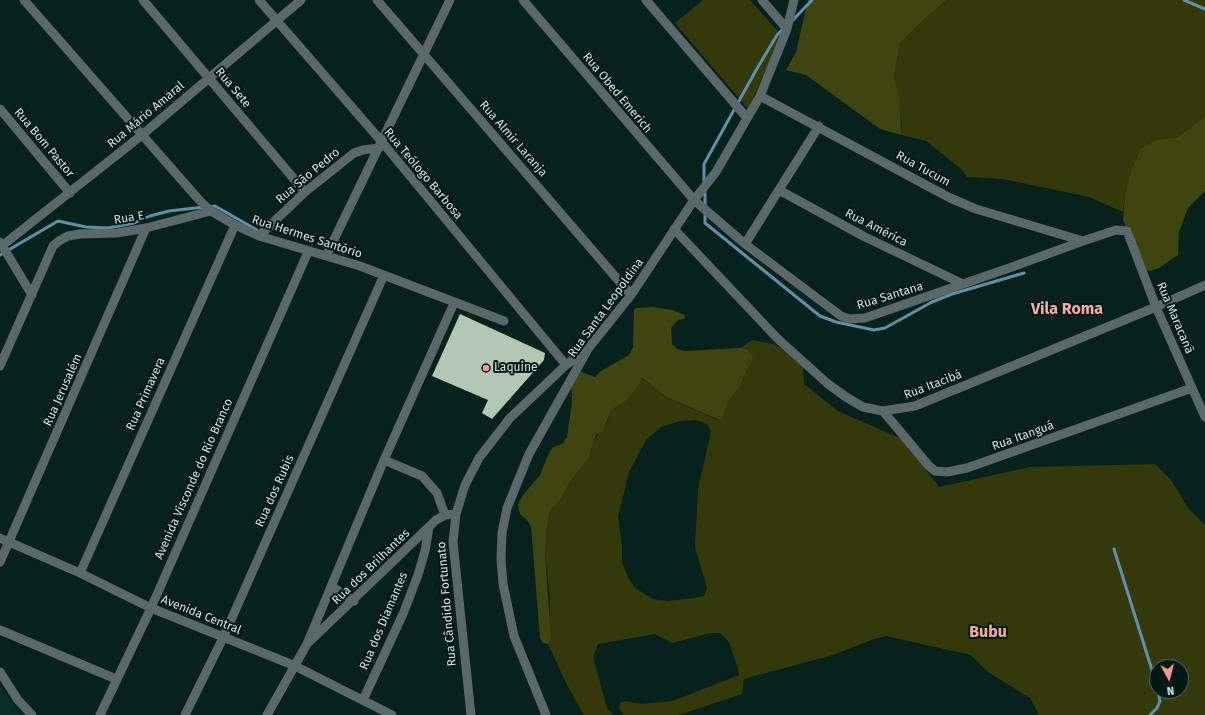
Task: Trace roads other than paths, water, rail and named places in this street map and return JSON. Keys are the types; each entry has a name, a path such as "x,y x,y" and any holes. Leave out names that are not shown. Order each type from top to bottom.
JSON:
{"street":[{"name":"Rua Hermes Santório","path":"24,0 200,201 211,211 235,225 259,236 384,275 504,322"},
{"name":"Rua Sete","path":"143,0 304,192"},
{"name":"Rua Teólogo Barbosa","path":"259,0 566,365"},
{"name":"Rua Mário Amaral","path":"2,243 70,193 142,135 301,0"},
{"name":"Rua Almir Laranja","path":"377,0 631,295"},
{"path":"326,256 450,0"},
{"name":"Rua Obed Emerich","path":"523,0 694,200"},
{"path":"646,0 747,118"},
{"path":"762,0 787,29"},
{"name":"Rua Santa Leopoldina","path":"546,715 514,636 503,584 501,559 502,533 507,508 529,454 588,349 631,295 694,200 716,172 760,96 787,29 794,0"},
{"name":"Rua Tucum","path":"760,96 819,126 957,201 976,209 1083,240"},
{"name":"Rua Bom Pastor","path":"0,109 70,193"},
{"path":"745,244 819,126"},
{"name":"Rua São Pedro","path":"259,236 304,192 354,153 380,145"},
{"name":"Rua América","path":"780,190 865,237 963,284"},
{"name":"Rua Santana","path":"694,200 745,244 835,313 849,319 866,318 1083,240 1124,230"},
{"name":"Rua E","path":"32,295 53,246 68,236 117,233 146,228 211,211"},
{"name":"Rua Primavera","path":"80,573 235,225"},
{"name":"Rua Jerusalém","path":"0,562 4,540 146,228"},
{"name":"Rua Itacibá","path":"674,229 778,339 828,384 863,407 883,411 915,406 1156,307 1205,285"},
{"name":"Rua Maracanã","path":"1124,230 1128,233 1156,307 1205,417"},
{"path":"0,366 32,295 2,243"},
{"name":"Avenida Visconde do Rio Branco","path":"100,715 151,608 308,252"},
{"name":"Rua dos Rubis","path":"185,715 223,638 384,275"},
{"path":"267,715 307,644 384,460 454,303"},
{"name":"Rua Cândido Fortunato","path":"471,715 454,565 453,542 456,514 465,485 479,458 510,418 566,365 588,349"},
{"name":"Rua Itanguá","path":"883,411 929,466 935,470 947,472 966,468 1192,388"},
{"path":"384,460 422,476 437,493 445,514 456,514"},
{"name":"Rua dos Brilhantes","path":"307,644 354,601 429,527 445,514"},
{"name":"Rua dos Diamantes","path":"363,700 405,608 425,551 429,527"},
{"name":"Avenida Central","path":"4,540 80,573 151,608 223,638 294,665 392,715"},
{"path":"331,586 354,601"},
{"path":"0,630 116,679"},
{"path":"0,672 18,700 32,715"}],"waterway":[{"path":"793,20 812,0"},
{"path":"1184,0 1205,9"},
{"path":"704,184 704,164 755,72 777,35 783,29"},
{"path":"705,191 705,206"},
{"path":"209,207 215,206 257,230"},
{"path":"0,255 58,221 86,227 108,228 134,223 150,216 169,211 204,207"},
{"path":"705,213 705,223 820,316 836,322 874,330 885,328 932,302 952,294 1024,273"},
{"path":"1114,549 1149,661"},
{"path":"1150,715 1157,708 1160,699"}],"place":[{"name":"Laquine","path":"486,368"}],"district":[{"name":"Vila Roma","path":"1067,310"},
{"name":"Bubu","path":"988,633"}]}
